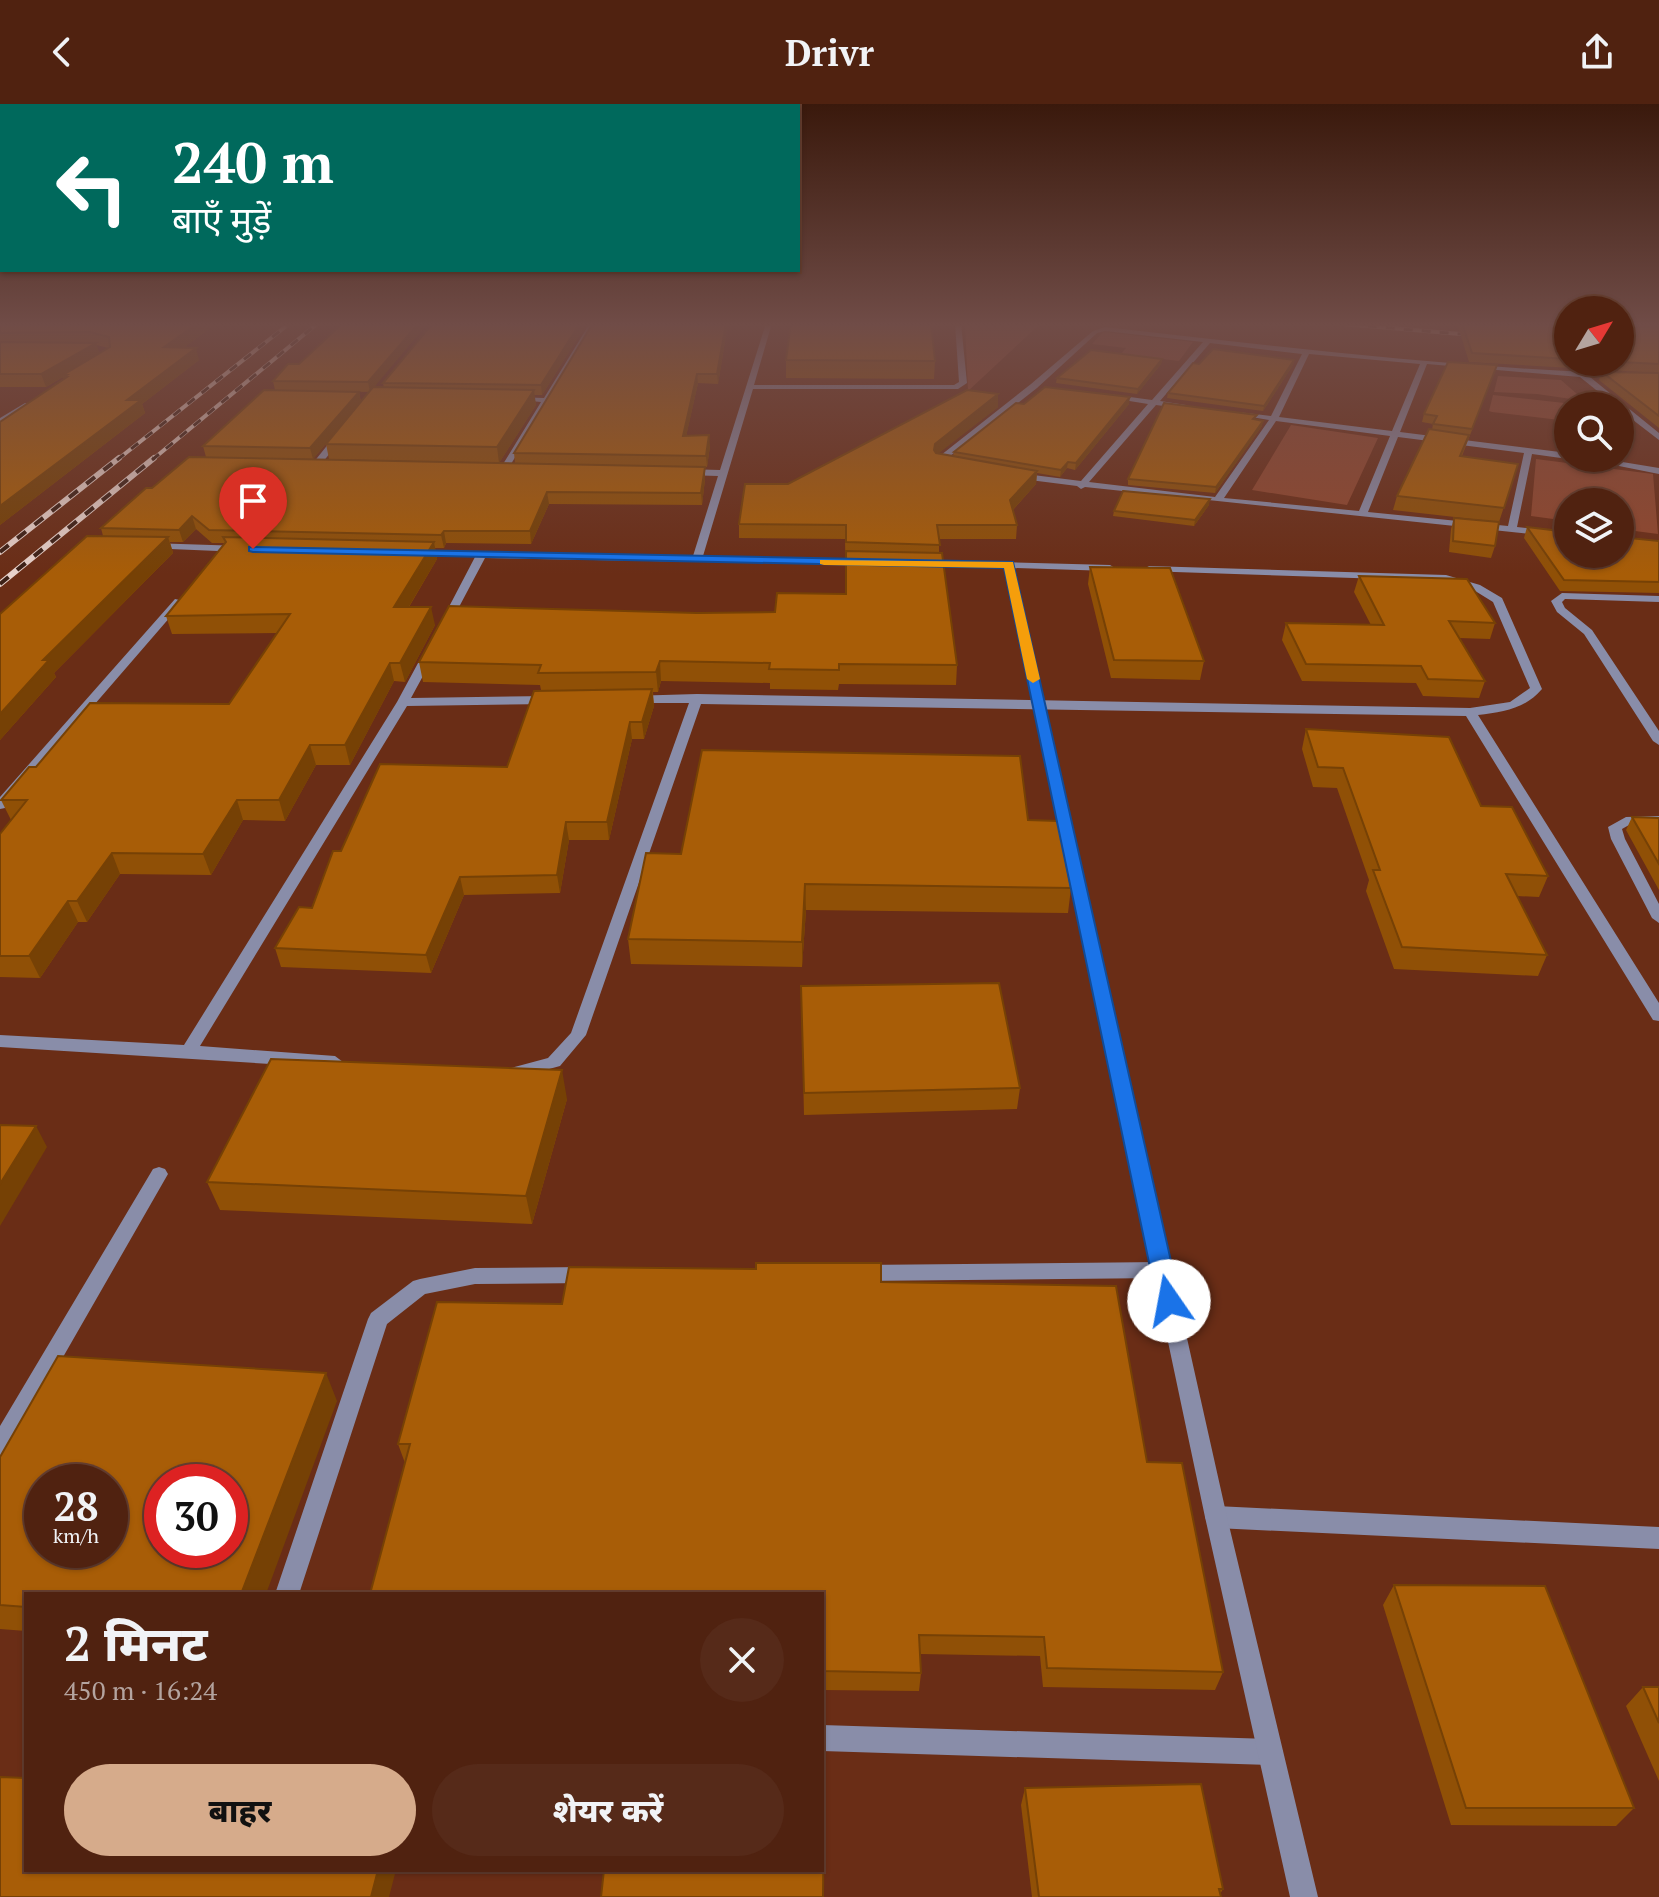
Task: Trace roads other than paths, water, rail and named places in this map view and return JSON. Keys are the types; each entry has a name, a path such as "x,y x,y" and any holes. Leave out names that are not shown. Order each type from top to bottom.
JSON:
{"street":[{"path":"0,422 26,407"},
{"path":"504,469 542,407"},
{"path":"697,560 744,407"},
{"path":"964,468 939,461 1008,407"},
{"path":"1081,486 1152,407"},
{"path":"1182,407 1199,409"},
{"path":"1218,500 1280,407"},
{"path":"1363,514 1408,407"},
{"path":"1621,407 1659,437"},
{"path":"1229,413 1554,454"},
{"path":"316,465 344,431"},
{"path":"1512,529 1529,450"},
{"path":"300,464 331,465"},
{"path":"1634,467 1659,471"},
{"path":"488,468 520,469"},
{"path":"677,472 724,473"},
{"path":"1008,475 1081,486 1554,534"},
{"path":"131,546 255,549"},
{"path":"214,560 225,548"},
{"path":"406,553 884,563"},
{"path":"189,1051 403,702 481,555"},
{"path":"915,563 1118,568"},
{"path":"1009,565 1216,1517 1304,1897"},
{"path":"620,699 1039,703 1470,712 1509,708 1528,698 1536,689 1498,600 1476,587 1446,578 1134,569"},
{"path":"0,805 184,595"},
{"path":"1659,599 1562,596 1556,601 1561,610 1588,632 1659,741"},
{"path":"488,1074 504,1075 554,1062 578,1035 697,698"},
{"path":"403,702 558,700"},
{"path":"1470,712 1659,1016"},
{"path":"1659,820 1626,821 1615,827 1618,839 1659,918"},
{"path":"0,1041 346,1063"},
{"path":"0,1446 159,1174"},
{"path":"842,1273 1162,1270"},
{"path":"288,1592 378,1319 420,1287 475,1276 602,1275"},
{"path":"1216,1517 1659,1538"},
{"path":"824,1738 1270,1752"}],"railway":[{"path":"117,460 184,407"},
{"path":"152,460 217,407"},
{"path":"0,552 119,458"},
{"path":"0,584 154,458"}]}
